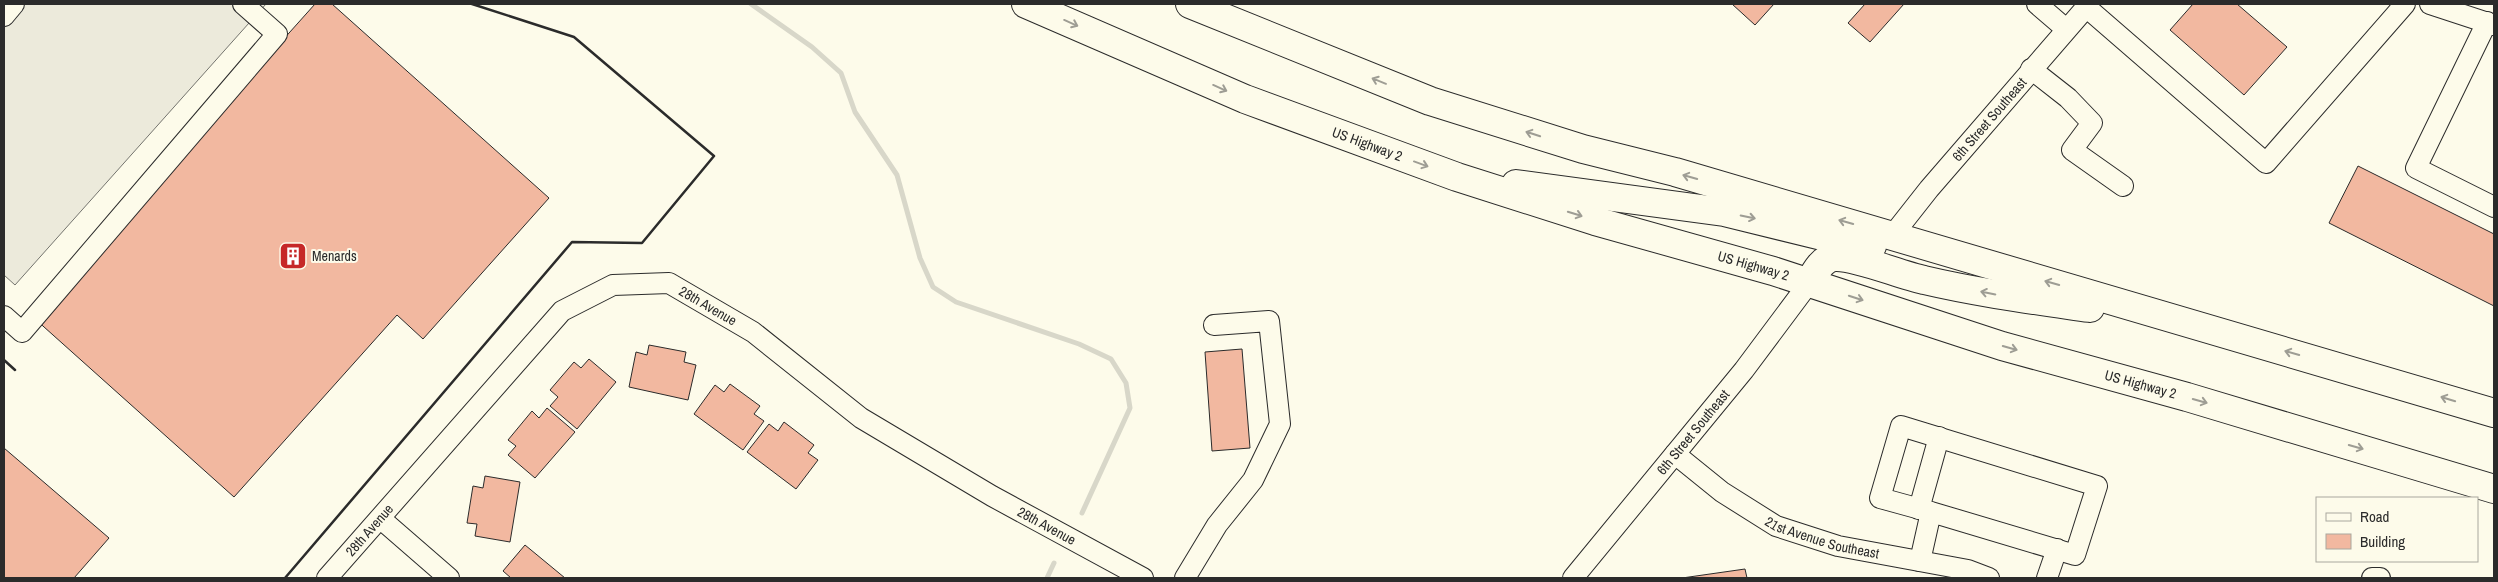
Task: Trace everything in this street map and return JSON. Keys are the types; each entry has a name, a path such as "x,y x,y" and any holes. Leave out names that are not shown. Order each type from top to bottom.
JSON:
{"highway":[{"name":"US Highway 2","path":"1026,4 1245,99 1457,177 1595,221 1809,283 2002,346 2206,402 2494,489"},
{"path":"1190,4 1430,101 1583,149 1675,172 2494,413"},
{"path":"1457,177 1574,190 1724,212 1863,246 1881,245 1892,236"},
{"path":"1809,283 1820,264 1834,257 1852,259 1925,281 1996,295 2113,312 2225,334"}],"street":[{"path":"4,16 14,4"},
{"path":"4,316 22,332 277,34 243,4"},
{"path":"2037,4 2066,30"},
{"path":"2088,5 2266,163 2405,4"},
{"path":"2430,4 2491,23 2416,168 2494,207"},
{"name":"6th Street Southeast","path":"1892,236 1929,189 2088,5"},
{"path":"2031,69 2068,98 2092,124 2072,150 2123,186"},
{"name":"28th Avenue","path":"327,578 381,519 562,311 613,285 670,283 753,332 861,418 992,496 1143,578"},
{"name":"6th Street Southeast","path":"1572,578 1744,370 1809,283"},
{"path":"1185,578 1218,526 1254,480 1280,424 1269,321 1214,325"},
{"path":"1901,426 1939,437 2097,486 2076,555 1880,498 1901,426"},
{"path":"1920,561 1925,510 1939,437"},
{"name":"21st Avenue Southeast","path":"1675,454 1722,492 1776,526 1838,546 1968,570 1989,578"},
{"path":"381,519 449,578"},
{"path":"2047,578 2057,550"},
{"path":"2372,578 2374,576 2380,578"}],"shaded area":[{"path":"4,4 266,4 15,285 4,275"}],"building":[{"name":"Menards","path":"315,4 332,4 549,198 423,339 397,315 234,497 34,318"},
{"path":"1732,4 1774,4 1755,25"},
{"path":"1865,4 1904,4 1870,42 1848,23"},
{"path":"2193,4 2237,4 2287,47 2244,95 2170,30"},
{"path":"2358,166 2494,234 2494,306 2329,223"},
{"path":"649,345 686,352 684,362 696,365 688,400 629,387 636,352 647,355"},
{"path":"1242,349 1250,448 1212,451 1205,352"},
{"path":"589,359 616,382 577,429 550,406 558,397 550,390 574,362 581,368"},
{"path":"730,384 760,406 754,414 764,421 743,450 694,414 715,385 724,392"},
{"path":"547,408 575,432 535,478 508,455 516,446 508,440 532,411 539,418"},
{"path":"784,422 814,445 808,453 818,460 796,489 747,452 769,424 778,431"},
{"path":"4,448 109,538 74,578 4,578"},
{"path":"485,476 520,482 510,542 475,536 477,524 467,523 473,486 483,488"},
{"path":"525,545 565,578 511,578 503,571"},
{"path":"1745,569 1747,578 1682,578"}],"waterway":[{"path":"751,4 812,47 841,73 855,112 897,175 920,258 933,287 956,302 1079,344 1111,359 1126,383 1130,408 1082,513"},
{"path":"1047,578 1054,563"}],"wall":[{"path":"285,578 572,242 642,243 714,156 574,37 472,4"},
{"path":"4,360 15,370"}],"place":[{"name":"Menards","path":"293,256"}]}
